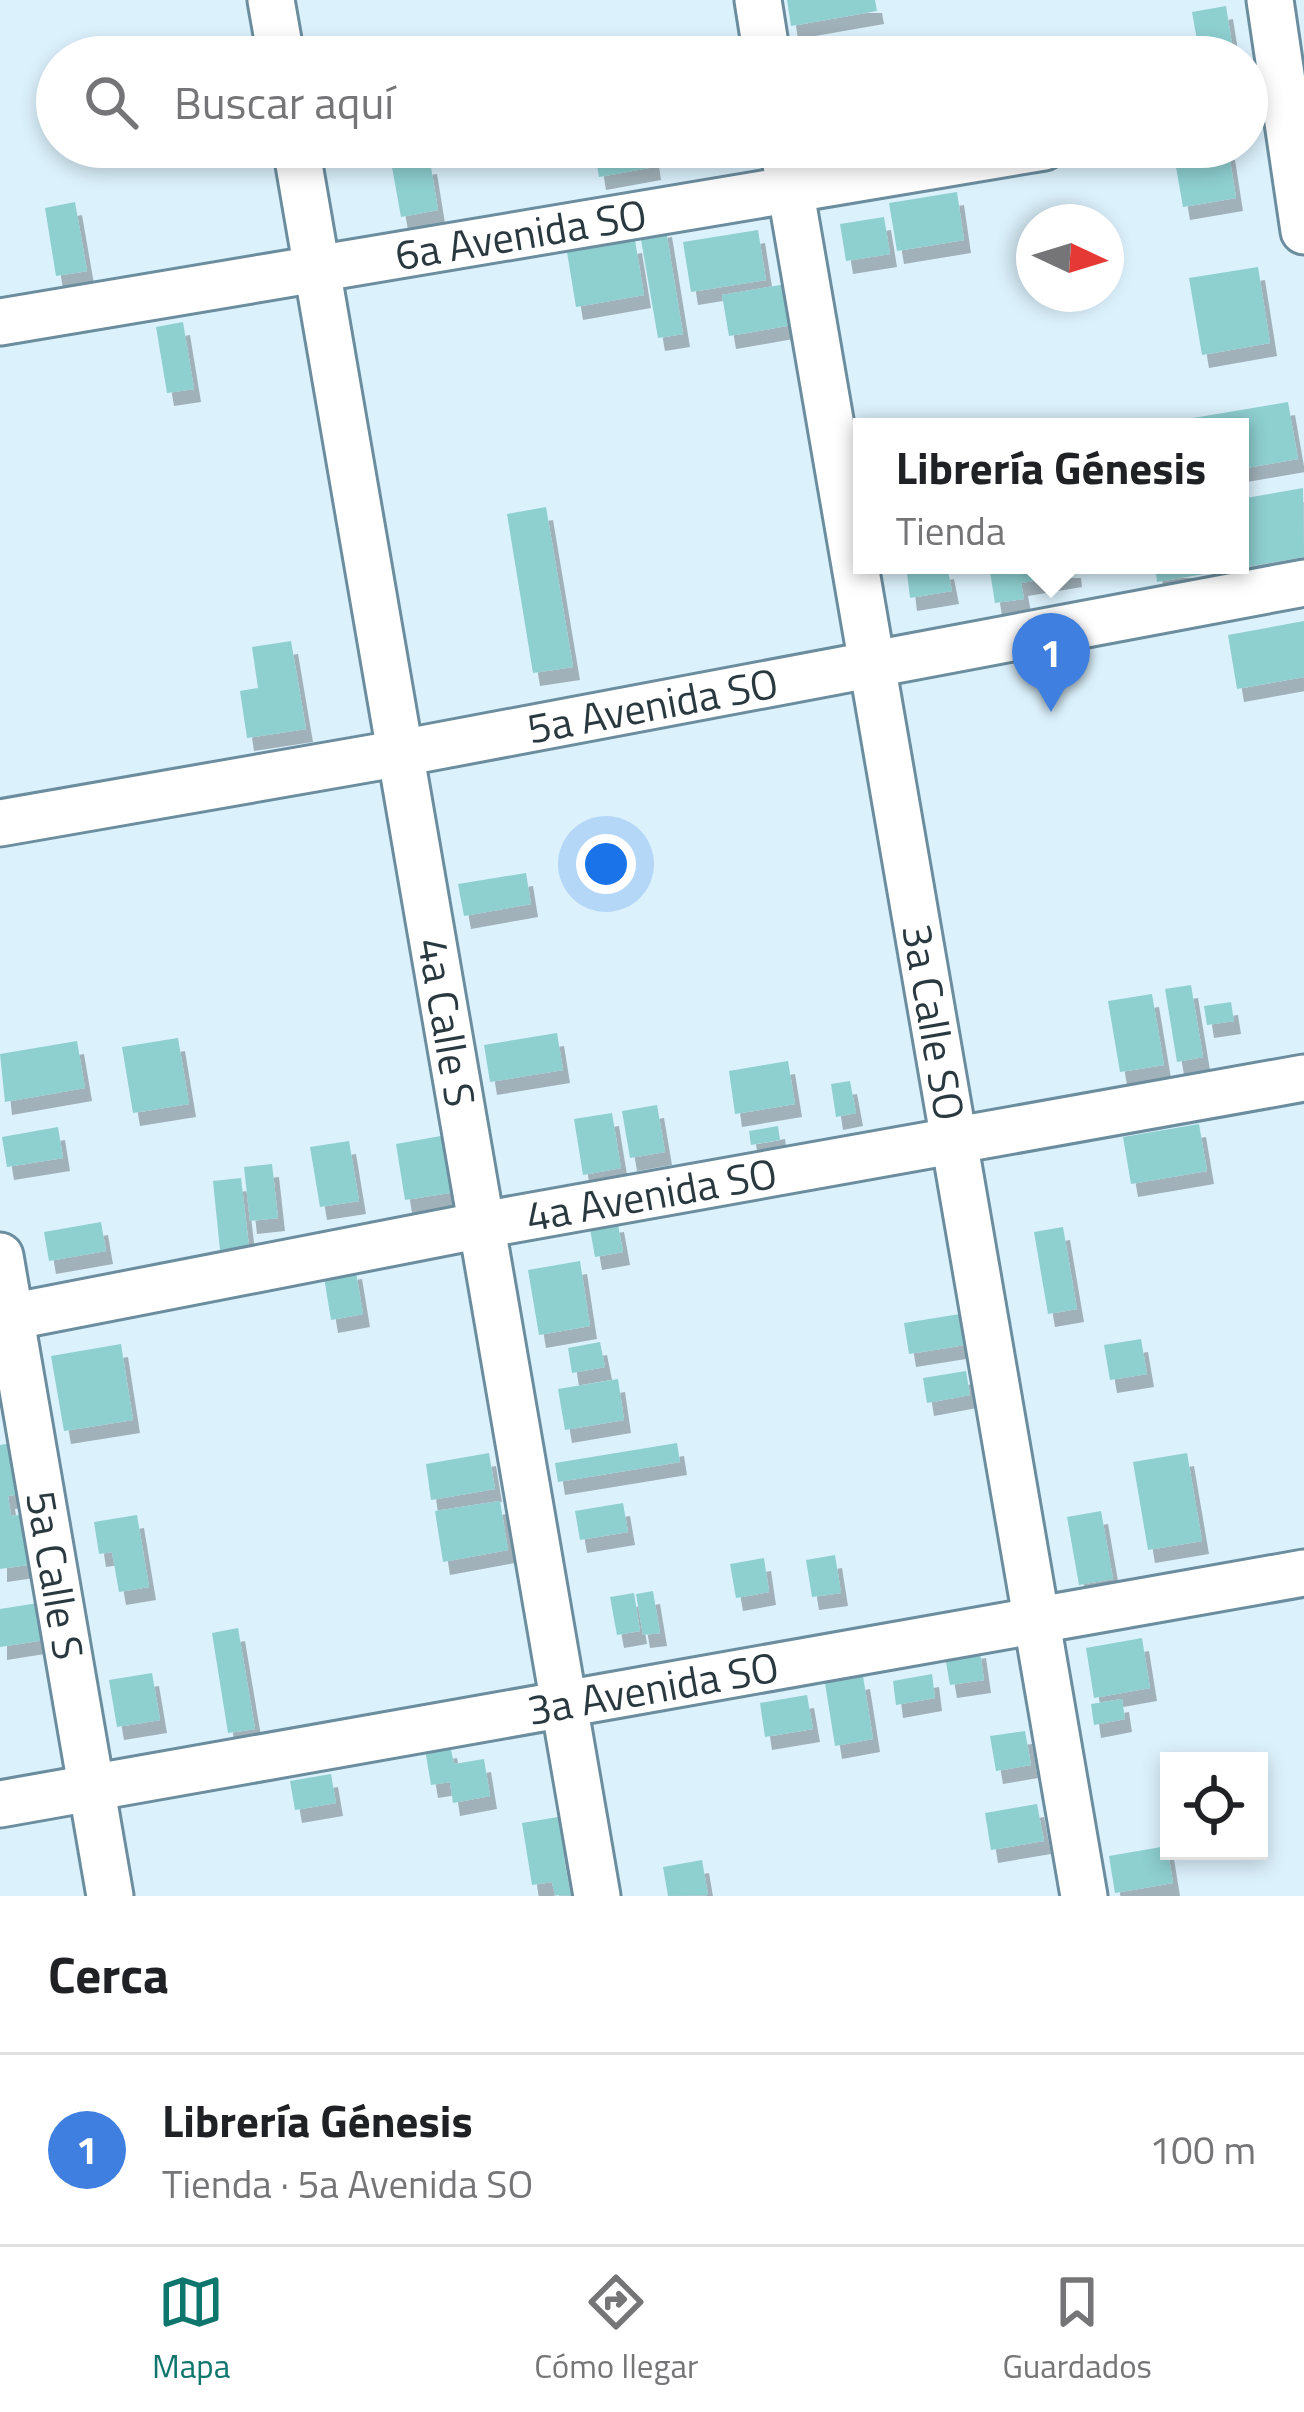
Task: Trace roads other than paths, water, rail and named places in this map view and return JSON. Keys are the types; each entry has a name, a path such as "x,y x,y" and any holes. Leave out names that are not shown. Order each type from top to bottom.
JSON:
{"street":[{"path":"271,0 277,36"},
{"path":"758,0 764,36"},
{"path":"1270,0 1278,106 1304,231"},
{"name":"4a Calle S","path":"300,168 597,1896"},
{"name":"3a Calle SO","path":"786,168 853,554"},
{"name":"6a Avenida SO","path":"0,322 925,168"},
{"name":"3a Calle SO","path":"857,574 1084,1896"},
{"name":"5a Avenida SO","path":"0,823 401,753 1304,583"},
{"name":"4a Avenida SO","path":"5,1318 482,1225 1304,1078"},
{"name":"5a Calle S","path":"0,1256 5,1318 110,1896"},
{"name":"3a Avenida SO","path":"0,1804 1304,1573"}],"place":[{"name":"Librería Génesis","path":"1051,712"}]}
